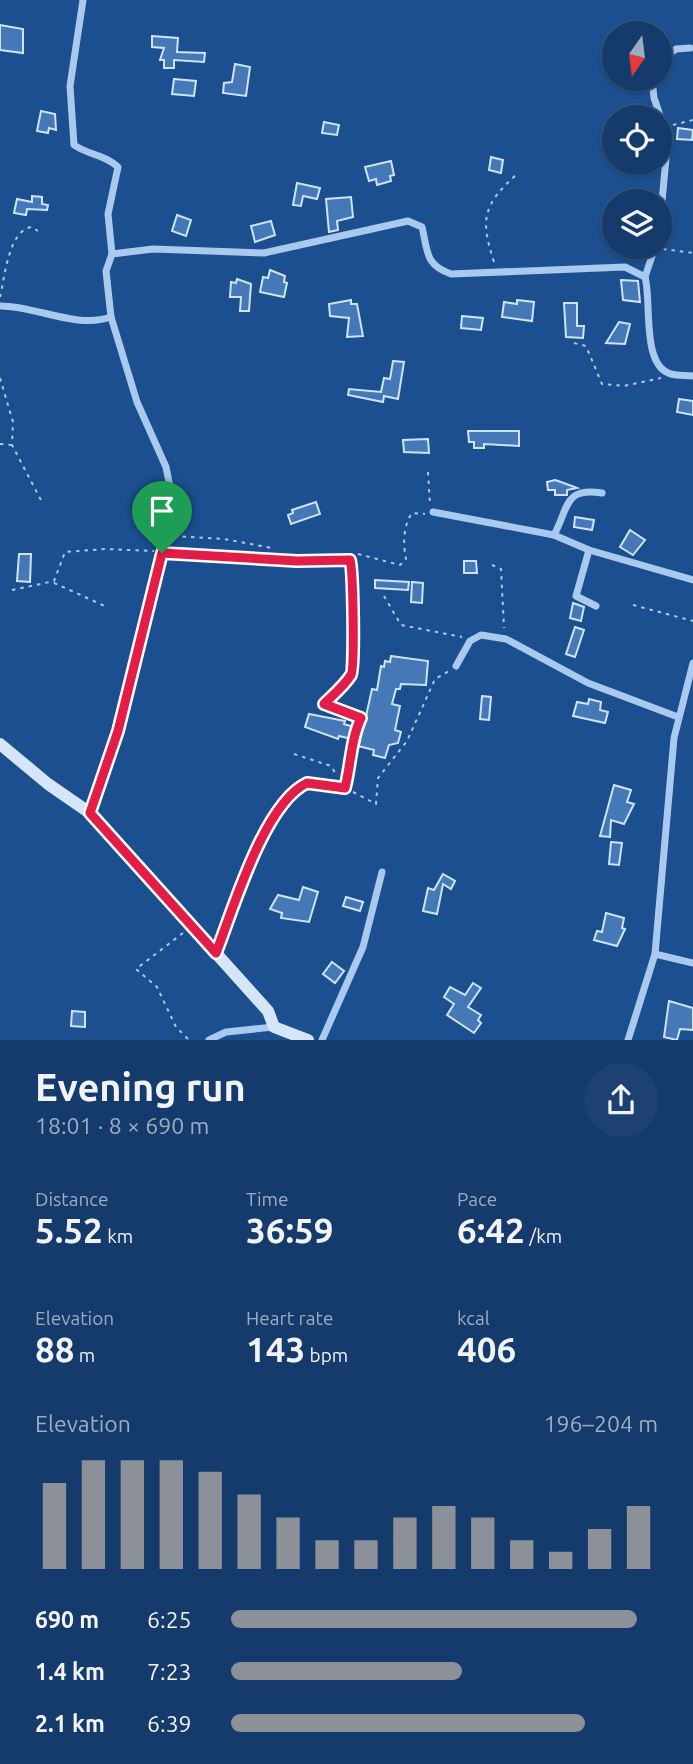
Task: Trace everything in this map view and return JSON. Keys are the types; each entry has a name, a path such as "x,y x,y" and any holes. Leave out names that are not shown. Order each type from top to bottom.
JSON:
{"street":[{"path":"83,0 70,86 74,145 83,152 101,155 118,167 108,214 112,254 106,271 111,317 137,402 170,481 162,553 118,731 90,813"},
{"path":"672,53 677,49 690,48"},
{"path":"112,254 153,249 264,253 408,221 422,227 430,261 435,268 452,274 625,267 645,277"},
{"path":"651,259 645,277 650,295 652,353 659,368 671,375 693,376"},
{"path":"0,306 26,307 77,320 111,317"},
{"path":"554,535 572,495 579,491 601,493"},
{"path":"433,512 554,535 589,550 693,580"},
{"path":"589,550 576,596 596,606"},
{"path":"162,553 297,561 350,560 355,665 351,675 324,704"},
{"path":"456,666 470,641 481,635 506,639 588,683 678,717"},
{"path":"628,1040 655,954 674,738 693,663"},
{"path":"0,744 47,784 90,813 268,1011 274,1027"},
{"path":"216,953 260,844 278,809 307,783 345,788"},
{"path":"322,1040 363,947 382,872"},
{"path":"655,954 693,963"},
{"path":"209,1040 226,1032 274,1027 308,1040"}],"path":[{"path":"672,125 693,120"},
{"path":"497,272 487,243 484,218 492,199 516,175"},
{"path":"0,298 16,238 23,229 31,227 38,231"},
{"path":"672,250 693,253"},
{"path":"574,342 586,346 602,384 612,387 644,384 671,375"},
{"path":"0,378 13,422 12,445 43,504"},
{"path":"0,444 12,445"},
{"path":"356,554 400,565 407,559 405,538 408,519 412,513 433,512 428,491 428,472"},
{"path":"166,535 224,539 276,549"},
{"path":"54,581 65,552 105,549 162,553"},
{"path":"492,565 501,569 502,618 506,639"},
{"path":"12,590 54,581"},
{"path":"54,581 55,585 107,607"},
{"path":"383,596 401,625 451,633 470,641"},
{"path":"633,605 693,621"},
{"path":"376,804 378,778 407,741 435,679 456,666"},
{"path":"324,704 361,718 354,732 351,765 345,788"},
{"path":"189,1040 176,1027 157,987 136,969 191,926"}],"building":[{"path":"0,25 23,29 23,53 0,50"},
{"path":"152,36 178,38 177,52 205,53 204,62 174,60 174,68 164,68 164,60 160,60 164,48 152,47"},
{"path":"235,64 250,67 246,96 223,93 224,83 232,82"},
{"path":"174,79 196,81 194,96 172,94"},
{"path":"41,111 55,114 56,130 49,128 48,133 37,131"},
{"path":"324,122 339,125 337,135 322,133"},
{"path":"678,128 693,130 692,140 677,139"},
{"path":"491,157 503,160 501,173 489,170"},
{"path":"391,161 394,175 390,176 391,181 377,185 376,179 369,181 365,167"},
{"path":"297,183 320,188 317,199 303,196 301,206 293,205"},
{"path":"32,196 42,197 42,204 48,205 47,210 27,209 26,215 14,213 17,199 32,202"},
{"path":"351,197 353,217 337,221 338,230 329,232 326,199"},
{"path":"177,215 191,220 186,236 172,231"},
{"path":"271,221 275,235 255,242 251,226"},
{"path":"270,270 285,276 284,282 287,283 284,297 260,292 263,277 268,278"},
{"path":"237,279 251,284 249,311 240,311 241,297 230,297 231,282 236,283"},
{"path":"621,280 638,281 640,302 623,300"},
{"path":"351,300 351,304 357,304 363,336 347,337 349,318 330,316 329,304"},
{"path":"517,300 534,302 532,321 502,317 504,302 517,304"},
{"path":"564,303 577,303 577,326 584,326 583,338 566,337"},
{"path":"462,316 483,318 481,330 461,328"},
{"path":"619,322 630,324 625,344 606,343"},
{"path":"393,361 404,362 398,399 384,396 383,402 348,395 349,389 381,392 384,378 390,379"},
{"path":"679,399 693,401 693,415 677,412"},
{"path":"468,431 519,431 519,446 484,444 484,448 474,448 474,442 469,442"},
{"path":"428,439 429,453 404,452 403,440"},
{"path":"555,480 577,488 567,490 567,495 555,495 555,490 548,490 547,482"},
{"path":"316,502 320,514 291,524 288,515 293,513 292,510"},
{"path":"575,517 594,520 592,530 574,527"},
{"path":"630,530 645,540 633,555 620,547"},
{"path":"19,554 31,554 30,582 17,581"},
{"path":"464,561 476,561 477,573 464,573"},
{"path":"375,580 409,582 408,590 375,588"},
{"path":"412,582 423,583 422,603 411,602"},
{"path":"573,603 584,607 581,621 570,618"},
{"path":"575,627 584,630 575,657 566,654"},
{"path":"391,656 428,661 426,685 401,684 400,689 396,689 392,704 400,706 395,730 401,732 398,743 389,745 385,758 373,755 374,750 358,746 360,741 339,736 338,739 305,727 309,714 345,721 344,724 363,730 372,689 377,690 381,666 384,667 385,661 390,662"},
{"path":"482,696 491,697 489,720 480,719"},
{"path":"589,699 601,702 600,710 608,712 605,723 573,716 577,702 588,704"},
{"path":"614,785 631,790 627,802 634,804 624,824 611,820 610,837 600,836"},
{"path":"611,842 622,843 619,865 609,864"},
{"path":"443,874 455,881 451,889 443,884 437,914 423,911 428,888 434,890"},
{"path":"303,887 318,892 309,922 281,918 282,913 270,909 278,895 299,900"},
{"path":"346,897 363,902 360,911 343,906"},
{"path":"606,913 624,918 622,928 625,929 617,946 594,940 597,931 602,932"},
{"path":"332,962 344,971 335,983 323,974"},
{"path":"473,983 481,988 468,1007 481,1015 478,1020 481,1023 474,1033 447,1015 454,1004 444,997 450,987 465,995"},
{"path":"669,1001 693,1008 693,1030 680,1029 677,1040 664,1037"},
{"path":"72,1011 85,1012 85,1027 71,1026"}],"route":[{"path":"162,553 297,561 350,560 353,567 351,607 355,665 351,675 324,704 361,718 356,725 345,788 307,783 278,809 260,844 216,953 90,813 118,731 162,553"}]}
